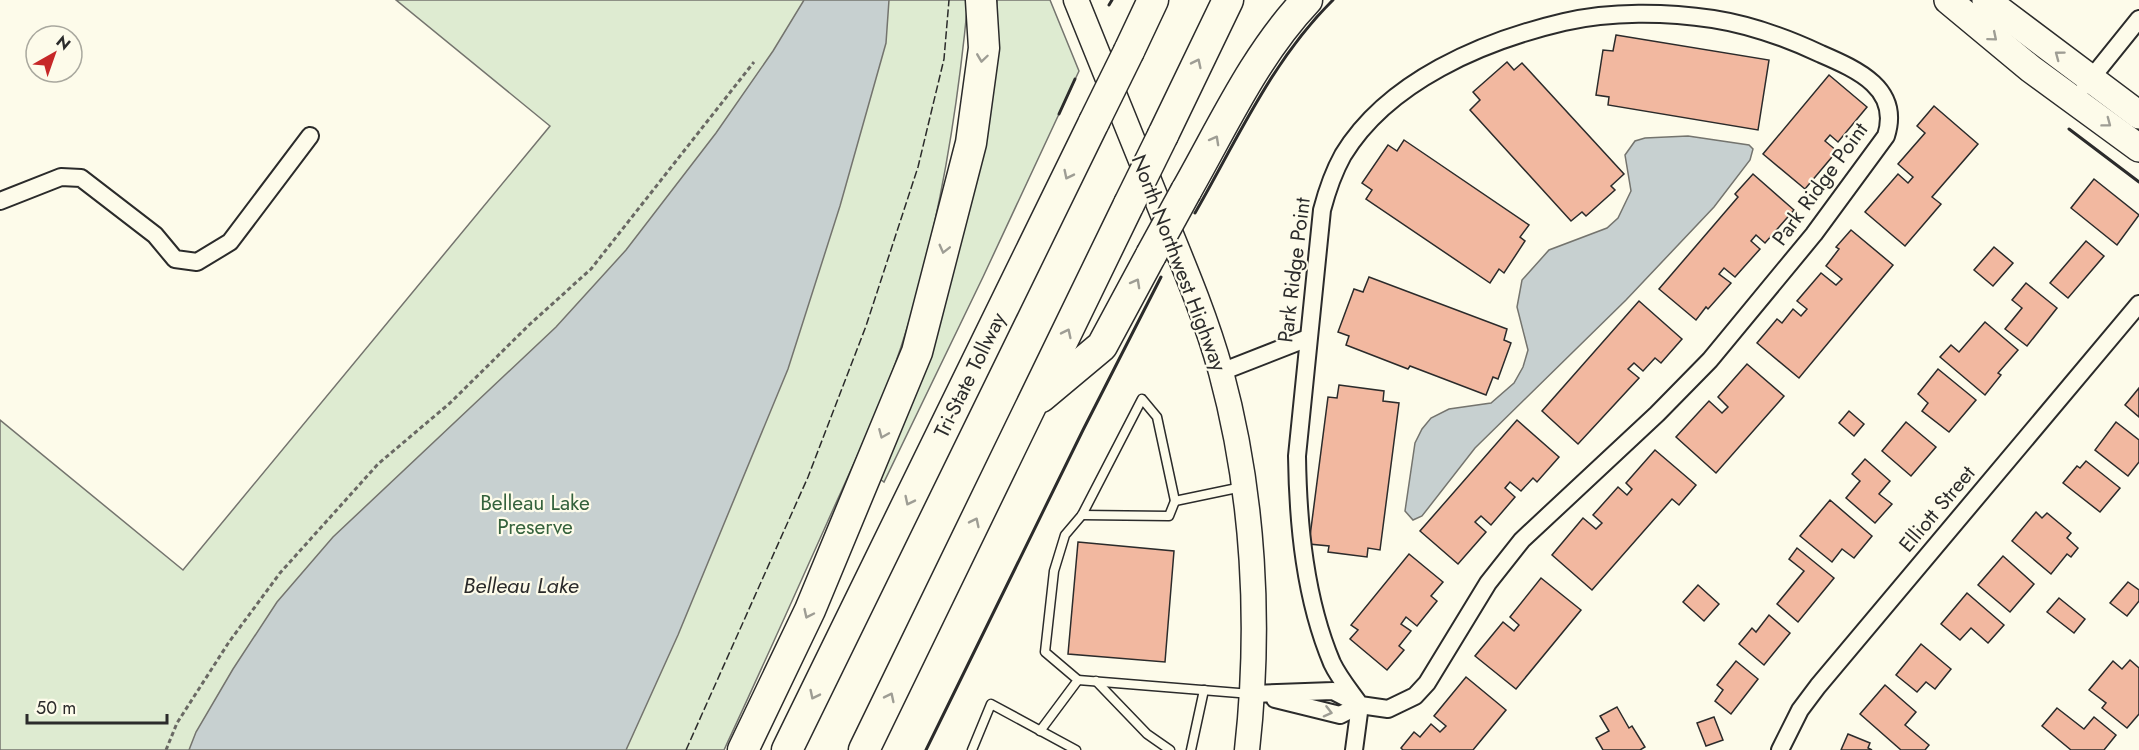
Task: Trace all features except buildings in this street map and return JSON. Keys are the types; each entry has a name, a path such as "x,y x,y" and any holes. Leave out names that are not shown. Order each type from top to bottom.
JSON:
{"highway":[{"path":"743,750 810,610 918,352 970,143 984,48 981,0"},
{"name":"Tri-State Tollway","path":"787,750 1153,0"},
{"path":"864,750 1228,0"},
{"path":"1032,405 1102,346 1260,60 1292,16 1307,0"}],"main road":[{"name":"North Northwest Highway","path":"1076,0 1189,279 1221,372 1245,486 1253,582 1253,694 1247,750"},
{"path":"1948,0 2031,69 2083,89 2139,115"},
{"path":"1986,0 2083,89 2139,148"}],"street":[{"name":"Park Ridge Point","path":"1253,694 1334,691 1360,705 1388,709 1415,696 1426,683 1488,583 1521,540 1658,414 1710,360 1814,234 1886,136 1890,124 1890,111 1886,97 1877,85 1827,56 1756,28 1714,19 1675,15 1635,14 1593,18 1565,22 1537,30 1470,53 1436,69 1410,86 1379,112 1344,153 1334,171 1322,210 1297,456 1297,487 1305,562 1320,628 1333,665 1360,705"},
{"path":"2083,89 2139,19"},
{"path":"0,201 61,177 81,178 155,235 175,259 197,262 230,242 310,136"},
{"name":"Elliott Street","path":"1780,750 1800,710 1818,686 2139,304"},
{"path":"1221,372 1308,338"},
{"path":"1354,750 1360,705"}],"lane":[{"path":"1082,515 1169,516 1175,501 1157,417 1142,399 1082,515 1065,535 1054,571 1045,652 1078,680 1253,694"},
{"path":"1175,501 1245,486"},
{"path":"1040,730 1078,680"},
{"path":"1096,681 1147,734 1170,750"},
{"path":"1191,750 1204,690"},
{"path":"972,750 991,704 1076,750"}],"path":[{"path":"166,750 177,723 229,642 291,560 378,464 450,403 529,325 591,269 754,62"}],"green space":[{"name":"Belleau Lake Preserve","path":"396,0 968,0 952,132 936,219 901,347 866,436 724,750 0,750 0,420 183,570 550,126"},
{"path":"997,0 1050,0 1079,71 884,482 880,479 992,73"}],"water":[{"name":"Belleau Lake","path":"804,0 889,0 886,43 840,206 788,369 678,635 626,750 189,750 196,732 233,669 277,602 333,537 556,327 626,250 716,133 773,51"},
{"path":"1688,136 1749,145 1753,149 1750,160 1714,207 1626,300 1475,448 1422,516 1413,520 1405,511 1415,443 1422,429 1431,418 1449,409 1491,403 1514,383 1523,367 1528,350 1517,307 1522,280 1549,250 1607,228 1618,218 1631,191 1625,155 1635,141 1645,138"}],"fence":[{"path":"686,750 808,477 866,326 918,167 944,59 949,0"}],"wall":[{"path":"1109,5 1112,0"},
{"path":"1195,213 1241,129 1274,75 1311,23 1333,0"},
{"path":"1059,114 1075,79"},
{"path":"2069,129 2139,182"},
{"path":"926,750 1161,277"}]}
